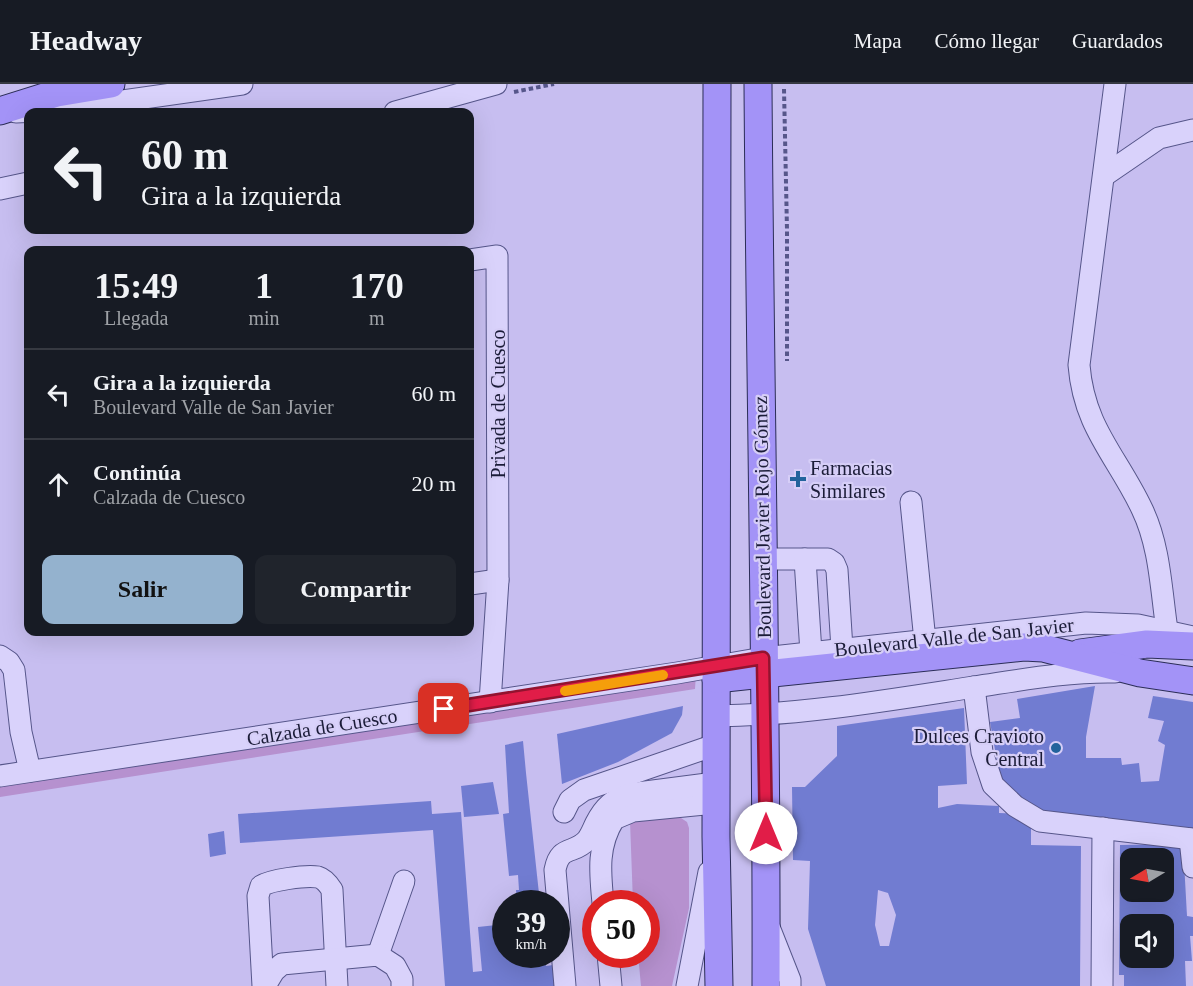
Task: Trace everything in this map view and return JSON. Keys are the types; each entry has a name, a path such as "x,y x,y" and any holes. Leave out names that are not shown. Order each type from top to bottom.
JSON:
{"main road":[{"path":"0,112 57,93 111,84"},
{"path":"717,84 715,793 719,986"},
{"name":"Boulevard Javier Rojo Gómez","path":"758,84 766,921 785,984"},
{"name":"Boulevard Valle de San Javier","path":"716,689 1033,663 1067,655 1147,644 1193,646"},
{"name":"Boulevard Valle de San Javier","path":"1067,655 1140,673 1193,681"}],"street":[{"path":"73,108 242,84"},
{"path":"409,108 496,84"},
{"path":"1115,84 1079,365 1081,391 1091,420 1142,510 1150,530 1158,563 1167,630"},
{"path":"0,112 24,111"},
{"path":"1105,174 1159,138 1193,130"},
{"path":"0,189 24,184"},
{"name":"Privada de Cuesco","path":"474,259 497,256 498,580 490,702"},
{"path":"911,502 925,641"},
{"path":"762,559 828,559 834,563 837,570 842,649"},
{"path":"805,559 811,653"},
{"path":"474,583 498,580"},
{"name":"Boulevard Valle de San Javier","path":"764,686 811,653 842,649 1086,623 1138,625 1193,637"},
{"path":"0,656 9,662 14,670 21,732 30,771"},
{"name":"Boulevard Valle de San Javier","path":"716,689 764,686 974,687 1072,674 1140,673"},
{"path":"974,687 982,752 993,785 1015,806 1041,821 1192,839 1193,867"},
{"name":"Calzada de Cuesco","path":"0,776 490,702 716,689"},
{"path":"564,812 570,800 584,790 716,745"},
{"path":"602,890 599,866 602,846 614,819 633,811 715,793"},
{"path":"565,986 555,870 558,859 566,850 586,842 606,806 618,798 630,794 715,793"},
{"path":"1102,986 1103,828"},
{"path":"687,986 716,837"},
{"path":"264,986 258,896 261,886 270,881 318,877 327,882 332,890 337,986"},
{"path":"378,955 404,881"},
{"path":"693,952 694,986"},
{"path":"264,986 282,964 378,955 395,966 402,979 402,986"},
{"path":"609,968 611,986"}],"shaded area":[{"path":"696,674 695,689 0,797 0,777"},
{"path":"678,816 687,822 689,828 689,908 672,986 641,986 639,968 660,968 660,890 633,890 630,821"}],"building":[{"path":"1095,686 1086,737 1086,758 1121,758 1122,765 1139,763 1141,782 1159,781 1165,745 1158,741 1164,721 1148,718 1153,696 1193,702 1193,835 1037,815 1001,783 990,722 1020,718 1017,699"},
{"path":"683,706 682,715 672,733 618,762 562,784 557,734"},
{"path":"964,708 967,784 938,786 938,808 957,804 999,806 999,813 1021,814 1031,821 1031,845 1081,846 1080,986 826,986 808,929 810,861 793,860 792,787 805,787 837,756 837,726","holes":["878,890 888,893 896,915 889,946 880,946 875,925"]},
{"path":"523,741 539,890 519,890 518,875 509,876 503,814 509,813 505,745"},
{"path":"493,782 499,814 464,817 461,786"},
{"path":"431,801 432,814 461,812 473,972 482,971 478,927 492,926 492,968 553,968 555,986 445,986 433,830 240,843 238,814"},
{"path":"224,831 226,854 210,857 208,834"},
{"path":"1183,844 1187,916 1193,917 1193,936 1190,936 1192,961 1185,961 1186,986 1124,986 1124,975 1119,975 1120,845"}],"slow traffic":[{"path":"565,691 663,675"}],"place":[{"name":"Farmacias Similares","path":"798,479"},
{"name":"Dulces Cravioto Central","path":"1056,748"}],"route":[{"path":"444,709 763,658 766,724 766,833"}]}
